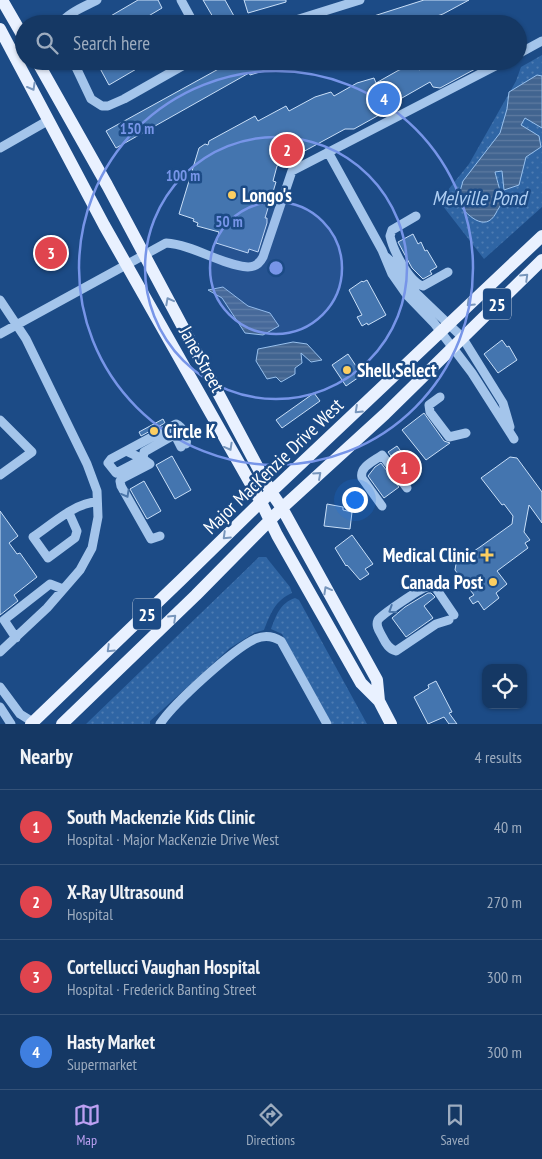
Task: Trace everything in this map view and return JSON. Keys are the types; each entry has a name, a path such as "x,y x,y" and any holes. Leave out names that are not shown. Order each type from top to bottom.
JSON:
{"main road":[{"path":"2,0 15,22"},
{"name":"Jane Street","path":"0,29 15,57"},
{"name":"Jane Street","path":"22,70 49,120 135,259 282,508 377,680 379,701"},
{"name":"Jane Street","path":"42,70 85,145 135,259 270,521 362,683 379,701 391,724"},
{"name":"Major MacKenzie Drive West","path":"32,723 271,492 542,236"},
{"name":"Major MacKenzie Drive West","path":"62,724 196,595 282,508 385,414 542,260"}],"street":[{"path":"70,15 76,10 97,0"},
{"path":"181,0 189,15"},
{"path":"312,15 360,0"},
{"path":"527,49 542,41"},
{"path":"78,70 92,99 102,106 108,106 175,70"},
{"path":"0,334 166,243 178,244 248,267 257,264 263,257 292,171 487,70"},
{"path":"0,148 49,120"},
{"path":"328,152 385,256 394,264 444,328 452,347 472,373 514,439 502,403 462,338 444,328"},
{"path":"416,216 392,230 390,236 411,278 423,286 448,272"},
{"path":"0,300 26,340 86,464 97,491 98,517 92,548 80,570 64,589 0,652"},
{"path":"440,397 428,405 430,412 449,437 466,433"},
{"path":"0,420 32,452 2,471"},
{"path":"176,424 180,426 187,440 184,446 176,437 172,436 144,452 146,461 116,472 108,463 111,459 176,424"},
{"path":"126,451 146,461"},
{"path":"382,506 362,478 362,469 382,455 407,488"},
{"path":"146,461 120,481 151,539 160,536"},
{"path":"69,513 77,531 76,538 48,558 33,537 69,513 83,504 97,502"},
{"path":"16,638 4,620 50,584 64,589"},
{"path":"428,586 435,587 452,618 436,624 396,651 391,650 377,626 382,616 428,586"},
{"path":"160,724 176,706 226,660 254,640 263,637 275,637 281,641 327,724"},
{"path":"0,687 20,714 32,723"},
{"path":"0,707 10,724"}],"shaded area":[{"path":"542,55 542,207 484,259 439,201 469,164 516,81 520,70 527,70 527,64"},
{"path":"259,557 266,557 290,587 292,593 277,604 264,630 254,633 230,648 150,721 150,724 86,724"},
{"path":"295,598 299,600 367,724 332,724 282,634 271,629 282,607"}],"water":[{"name":"Melville Pond","path":"537,75 542,76 542,128 525,118 521,125 539,136 541,147 526,157 519,185 504,190 502,171 495,172 501,203 492,219 487,222 476,220 465,212 457,202 463,181 500,133 507,109 509,92"},
{"path":"223,287 248,306 270,313 279,326 263,335 245,333 222,298 208,290"},
{"path":"293,342 307,344 322,360 311,362 301,353 302,363 295,368 295,374 281,382 276,377 267,379 256,361 258,349"}],"building":[{"path":"138,0 158,0 162,8 150,15 112,15"},
{"path":"203,0 225,0 233,15 212,15"},
{"path":"244,0 286,0 286,2 248,13"},
{"path":"424,0 469,0 440,15 377,15"},
{"path":"101,70 135,70 109,85"},
{"path":"217,70 266,70 250,75 249,73 116,148 106,131"},
{"path":"399,70 473,70 440,88 433,87 430,82 395,102 397,105 354,129 345,129 277,166 273,181 276,182 265,218 267,218 267,223 258,252 249,249 248,253 216,243 219,232 197,226 198,223 193,221 194,219 179,214 199,148 205,144 208,145 209,141 255,116 258,121 286,106 289,111 315,97 331,92 334,96 357,83 374,78 376,83"},
{"path":"413,234 418,244 421,242 425,251 427,250 437,267 430,271 432,274 423,279 412,268 398,242"},
{"path":"367,280 386,315 368,325 367,323 362,326 357,317 362,315 349,290 362,281"},
{"path":"502,340 507,347 509,346 517,360 498,373 484,354"},
{"name":"Shell Select","path":"348,354 362,375 346,386 332,365"},
{"path":"314,393 320,401 282,428 276,420"},
{"path":"424,413 444,441 450,443 426,460 402,430"},
{"path":"163,419 165,423 141,436 139,432"},
{"path":"397,446 414,469 405,475 388,452"},
{"path":"172,456 191,490 175,499 156,465"},
{"path":"510,457 517,458 542,492 542,523 529,505 524,532 530,540 525,543 528,548 497,571 507,584 496,593 499,598 484,610 478,601 473,604 469,598 474,595 455,570 456,564 470,551 471,553 512,524 513,516 481,478"},
{"path":"381,463 399,487 384,498 368,476"},
{"name":"Circle K","path":"144,481 161,511 147,519 130,489"},
{"path":"327,504 343,507 343,510 352,512 350,529 324,526"},
{"path":"0,511 18,536 9,543 17,554 20,553 37,577 14,595 18,601 0,615"},
{"path":"352,535 373,564 365,569 369,574 360,580 346,566 335,548"},
{"path":"428,593 435,597 424,606 433,618 406,637 392,618 405,607"},
{"path":"436,681 452,712 449,713 457,724 449,724 444,717 428,724 414,697 429,688 428,685"}],"place":[{"name":"Hasty Market","path":"384,99"},
{"name":"X-Ray Ultrasound","path":"287,150"},
{"name":"Longo's","path":"232,195"},
{"name":"Cortellucci Vaughan Hospital","path":"51,253"},
{"name":"Shell Select","path":"347,370"},
{"name":"Circle K","path":"154,431"},
{"name":"South Mackenzie Kids Clinic","path":"404,468"},
{"name":"Medical Clinic","path":"487,555"},
{"name":"Canada Post","path":"493,582"}]}
